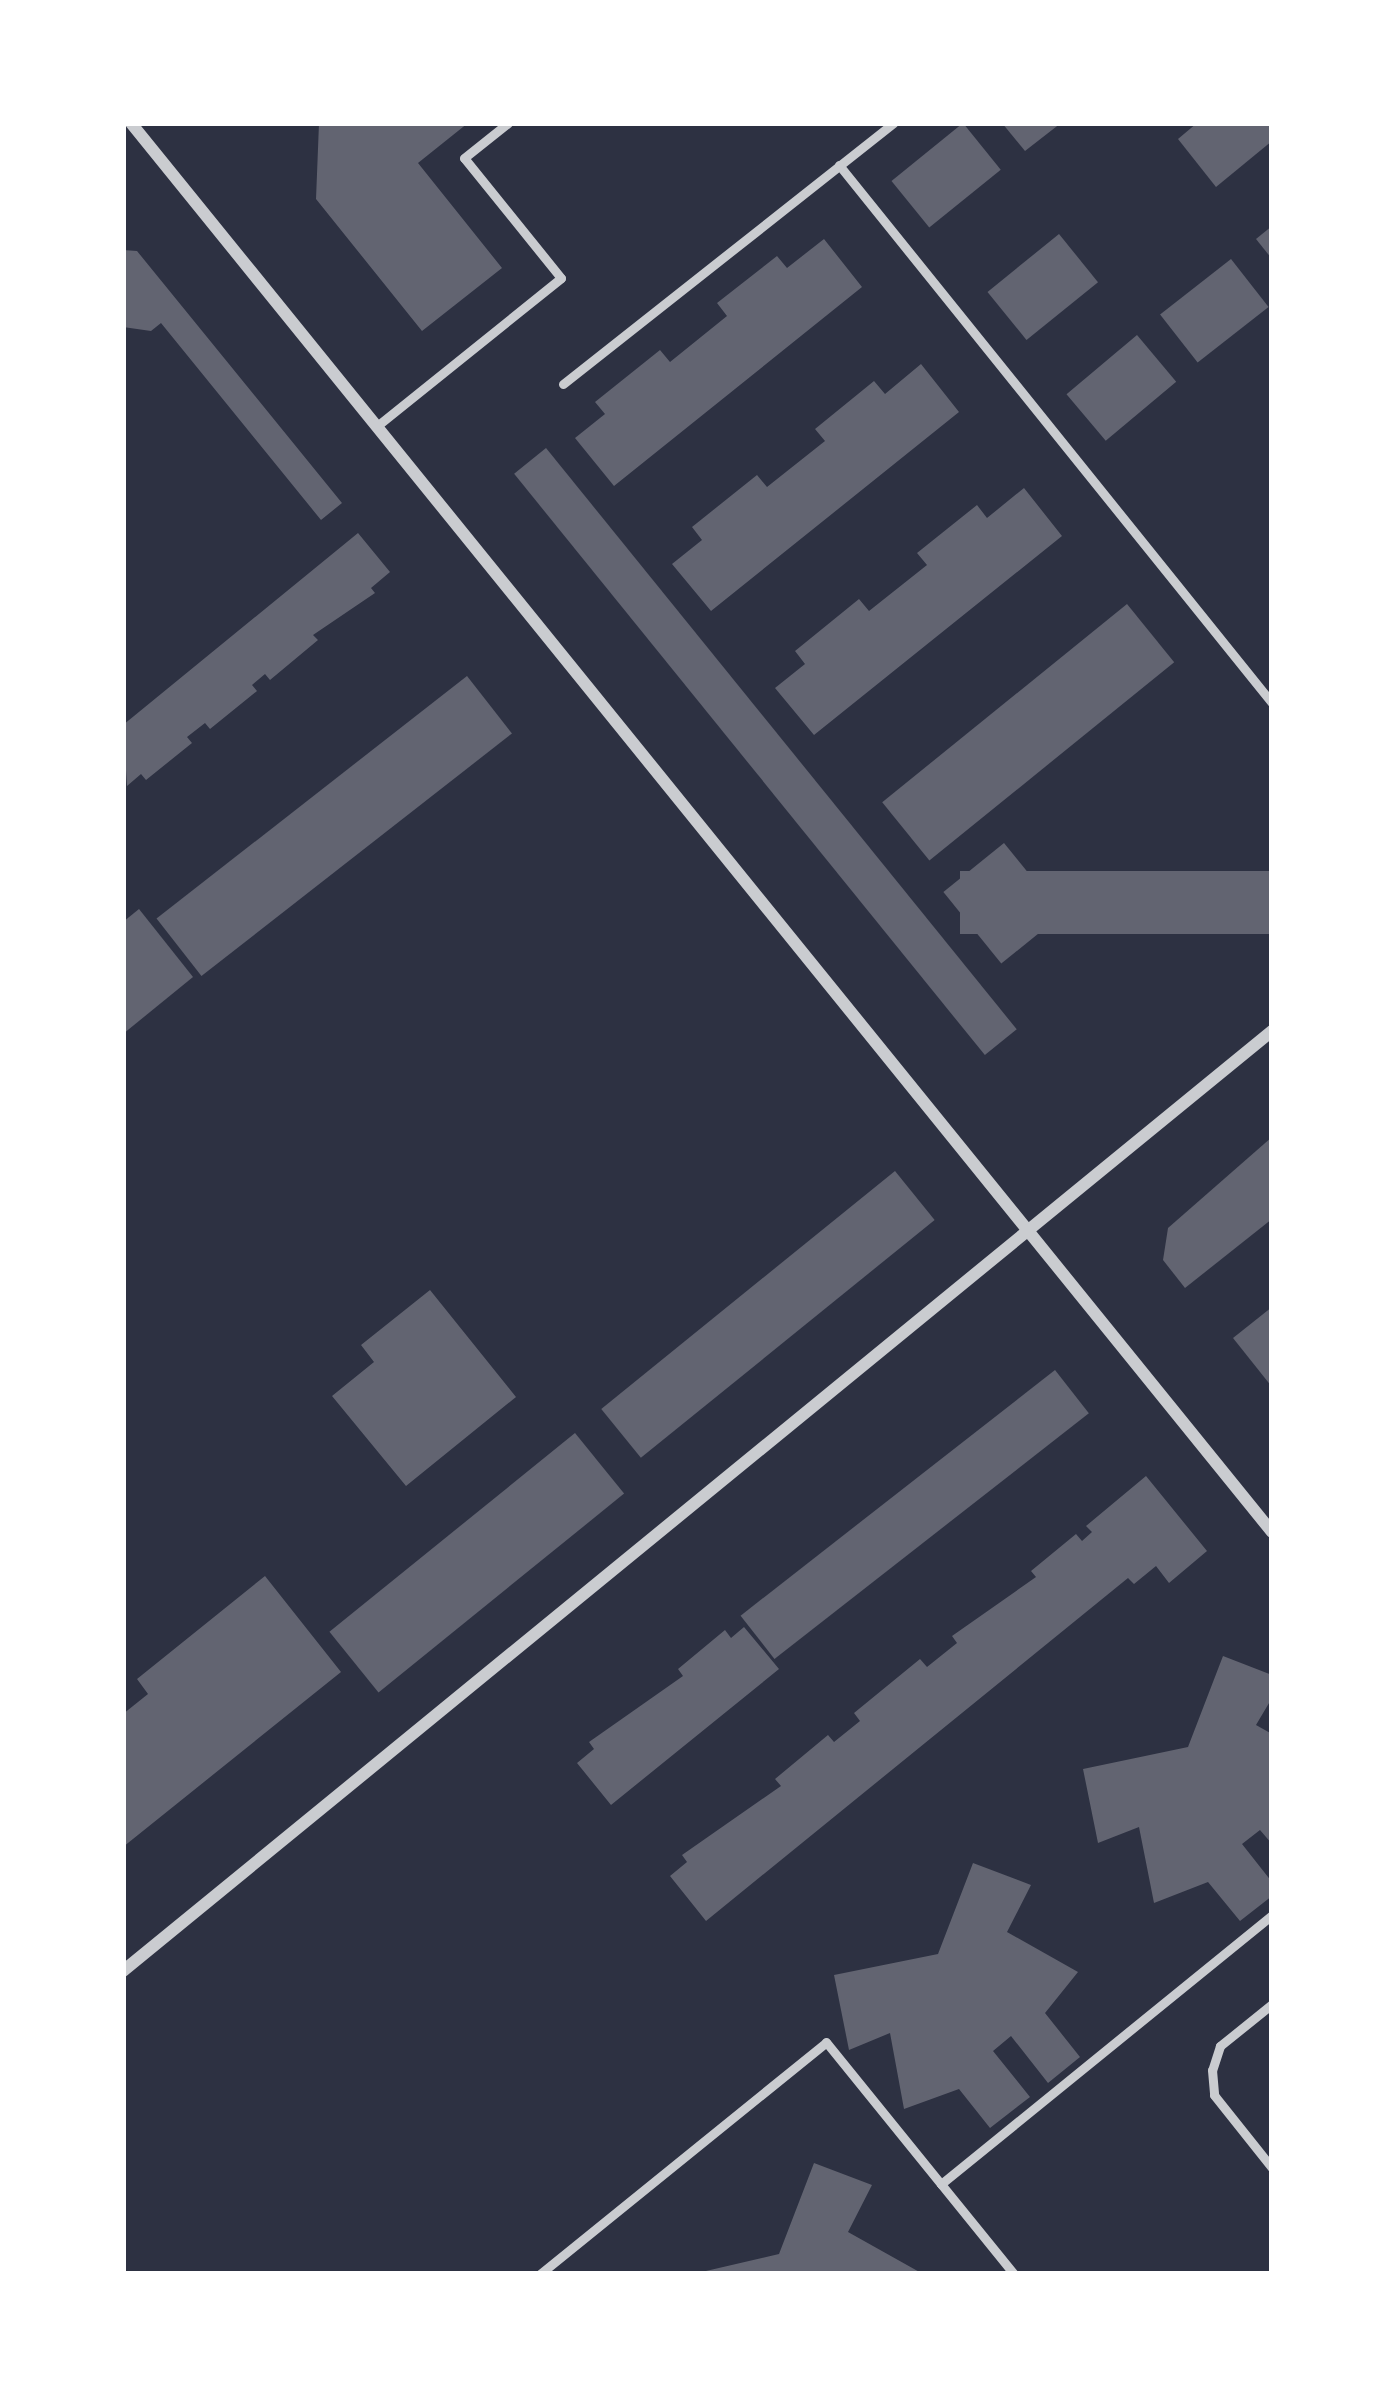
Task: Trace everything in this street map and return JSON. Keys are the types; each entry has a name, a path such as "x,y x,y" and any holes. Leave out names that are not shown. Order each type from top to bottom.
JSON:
{"street":[{"path":"131,123 1272,1532"},
{"path":"123,1971 1272,1031"}],"lane":[{"path":"377,426 560,278 464,158 508,123"},
{"path":"562,384 892,123"},
{"path":"839,166 1272,703"},
{"path":"941,2184 1272,1915"},
{"path":"1272,2004 1220,2046 1212,2070 1214,2095 1272,2168"},
{"path":"541,2274 826,2042 1014,2274"}],"building":[{"path":"319,123 468,123 418,163 502,268 422,331 316,199"},
{"path":"963,123 1001,170 929,228 892,181"},
{"path":"1002,123 1061,123 1025,151"},
{"path":"1197,123 1272,123 1272,141 1216,187 1178,139"},
{"path":"1272,226 1272,259 1256,239"},
{"path":"1059,234 1098,282 1027,340 988,292"},
{"path":"824,239 862,287 614,486 575,438 605,414 595,402 660,350 670,362 727,316 717,303 777,256 787,268"},
{"path":"123,250 137,251 342,503 321,520 161,323 151,331 123,327"},
{"path":"1231,259 1269,307 1198,362 1160,314"},
{"path":"1137,335 1176,382 1106,441 1067,394"},
{"path":"921,364 959,412 711,611 672,564 702,540 692,527 757,475 767,487 825,441 815,429 874,381 885,394"},
{"path":"546,448 1017,1029 985,1055 514,474"},
{"path":"1024,488 1062,536 814,735 775,688 805,664 795,651 859,599 869,611 927,565 917,553 977,505 987,518"},
{"path":"358,533 390,572 371,588 375,593 313,635 318,640 270,680 265,674 252,685 257,691 210,729 205,723 187,737 192,743 146,780 141,774 127,786 123,725"},
{"path":"1127,604 1174,662 929,861 882,802"},
{"path":"467,676 512,734 201,976 157,919"},
{"path":"1004,843 1062,914 1001,964 943,892"},
{"path":"960,871 1272,871 1272,934 960,934"},
{"path":"139,909 193,977 123,1034 123,922"},
{"path":"1272,1137 1272,1219 1185,1288 1163,1260 1168,1228"},
{"path":"895,1171 935,1220 641,1458 601,1409"},
{"path":"430,1290 516,1397 406,1486 332,1396 374,1362 361,1345"},
{"path":"1272,1307 1272,1387 1233,1338"},
{"path":"1055,1370 1089,1413 774,1659 741,1616"},
{"path":"575,1433 624,1494 379,1692 329,1632"},
{"path":"1146,1476 1207,1551 1169,1583 1156,1566 1134,1584 1128,1578 706,1921 670,1876 687,1862 682,1855 781,1786 775,1779 828,1735 834,1742 860,1721 854,1713 920,1659 927,1667 957,1643 952,1636 1036,1577 1031,1571 1076,1534 1082,1541 1092,1532 1086,1526"},
{"path":"265,1576 341,1672 123,1847 123,1714 148,1694 137,1679"},
{"path":"744,1627 779,1669 611,1805 577,1763 594,1749 589,1742 683,1676 678,1669 725,1630 731,1638"},
{"path":"1223,1656 1272,1675 1272,1698 1256,1725 1272,1734 1272,1844 1260,1830 1242,1844 1272,1882 1272,1896 1240,1921 1208,1882 1154,1903 1139,1827 1098,1843 1083,1769 1188,1747"},
{"path":"973,1863 1031,1885 1007,1932 1078,1972 1045,2013 1080,2057 1048,2083 1011,2036 993,2051 1030,2097 990,2128 959,2089 904,2109 890,2033 849,2050 834,1975 938,1954"},
{"path":"814,2163 872,2185 848,2232 923,2274 693,2274 779,2254"}]}
